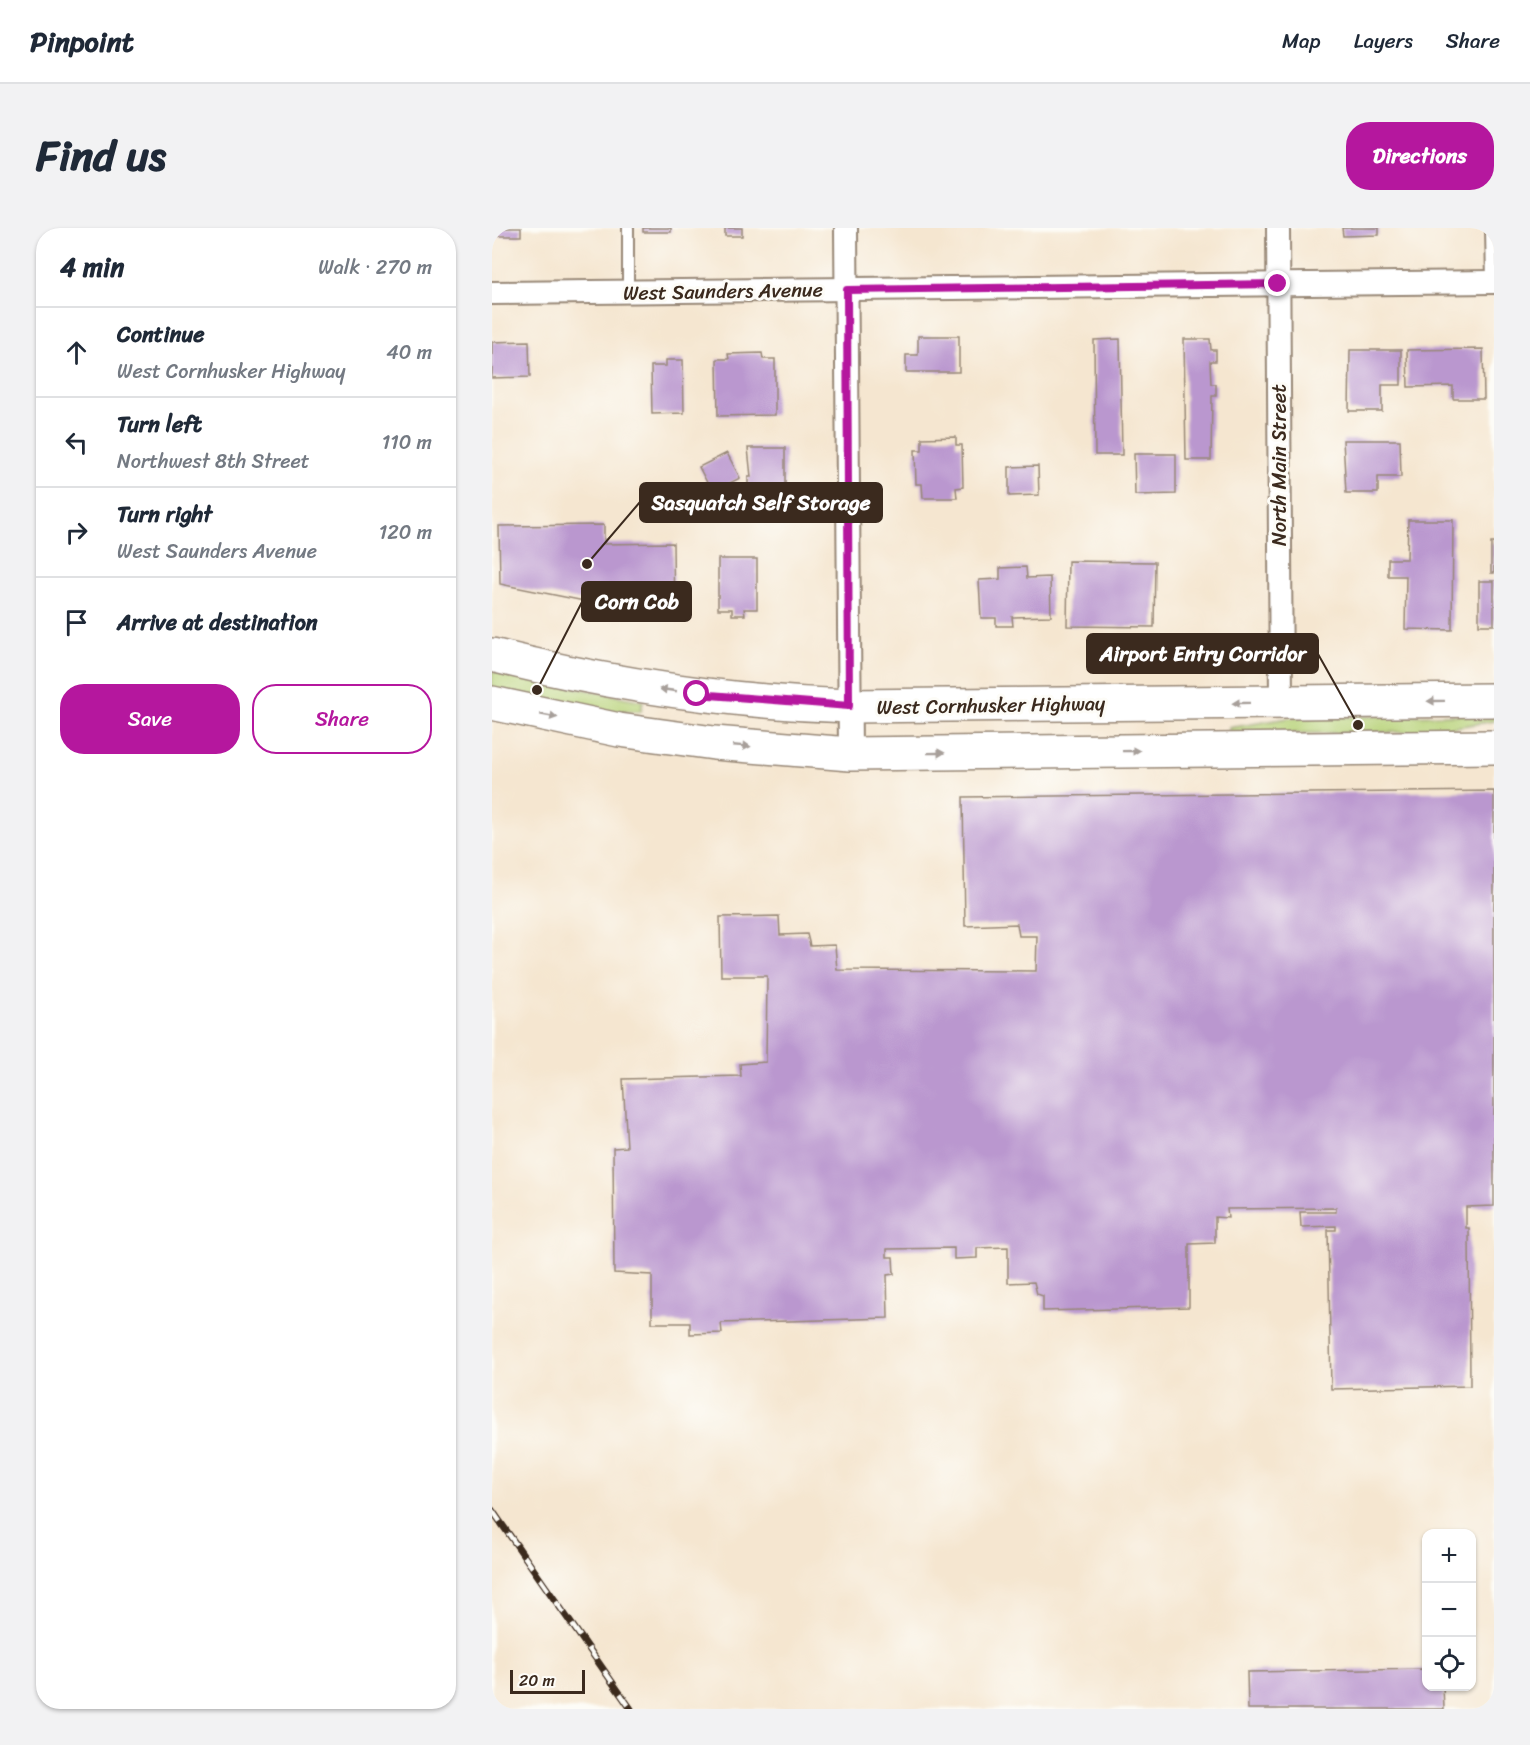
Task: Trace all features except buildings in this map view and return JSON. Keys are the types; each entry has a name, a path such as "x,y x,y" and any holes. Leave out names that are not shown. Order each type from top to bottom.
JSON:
{"main road":[{"name":"West Cornhusker Highway","path":"492,655 553,670 645,687 789,704 849,706 1494,700"},
{"path":"492,703 619,730 714,743 850,754 1494,747"}],"street":[{"path":"846,228 850,754"},
{"name":"North Main Street","path":"1278,228 1281,702"},
{"name":"West Saunders Avenue","path":"492,293 1493,282"}],"lane":[{"path":"628,228 628,292"},
{"path":"1491,228 1493,282"}],"green space":[{"path":"492,671 643,701 641,711 600,711 492,689"},
{"path":"1494,714 1494,721 1423,732 1229,734 1229,728 1288,718"}],"railway":[{"path":"492,1510 631,1709"}],"place":[{"name":"Sasquatch Self Storage","path":"587,564"},
{"name":"Corn Cob","path":"537,690"},
{"name":"Airport Entry Corridor","path":"1358,725"}],"route":[{"path":"697,694 799,704 849,706 847,290 1278,284"}]}
